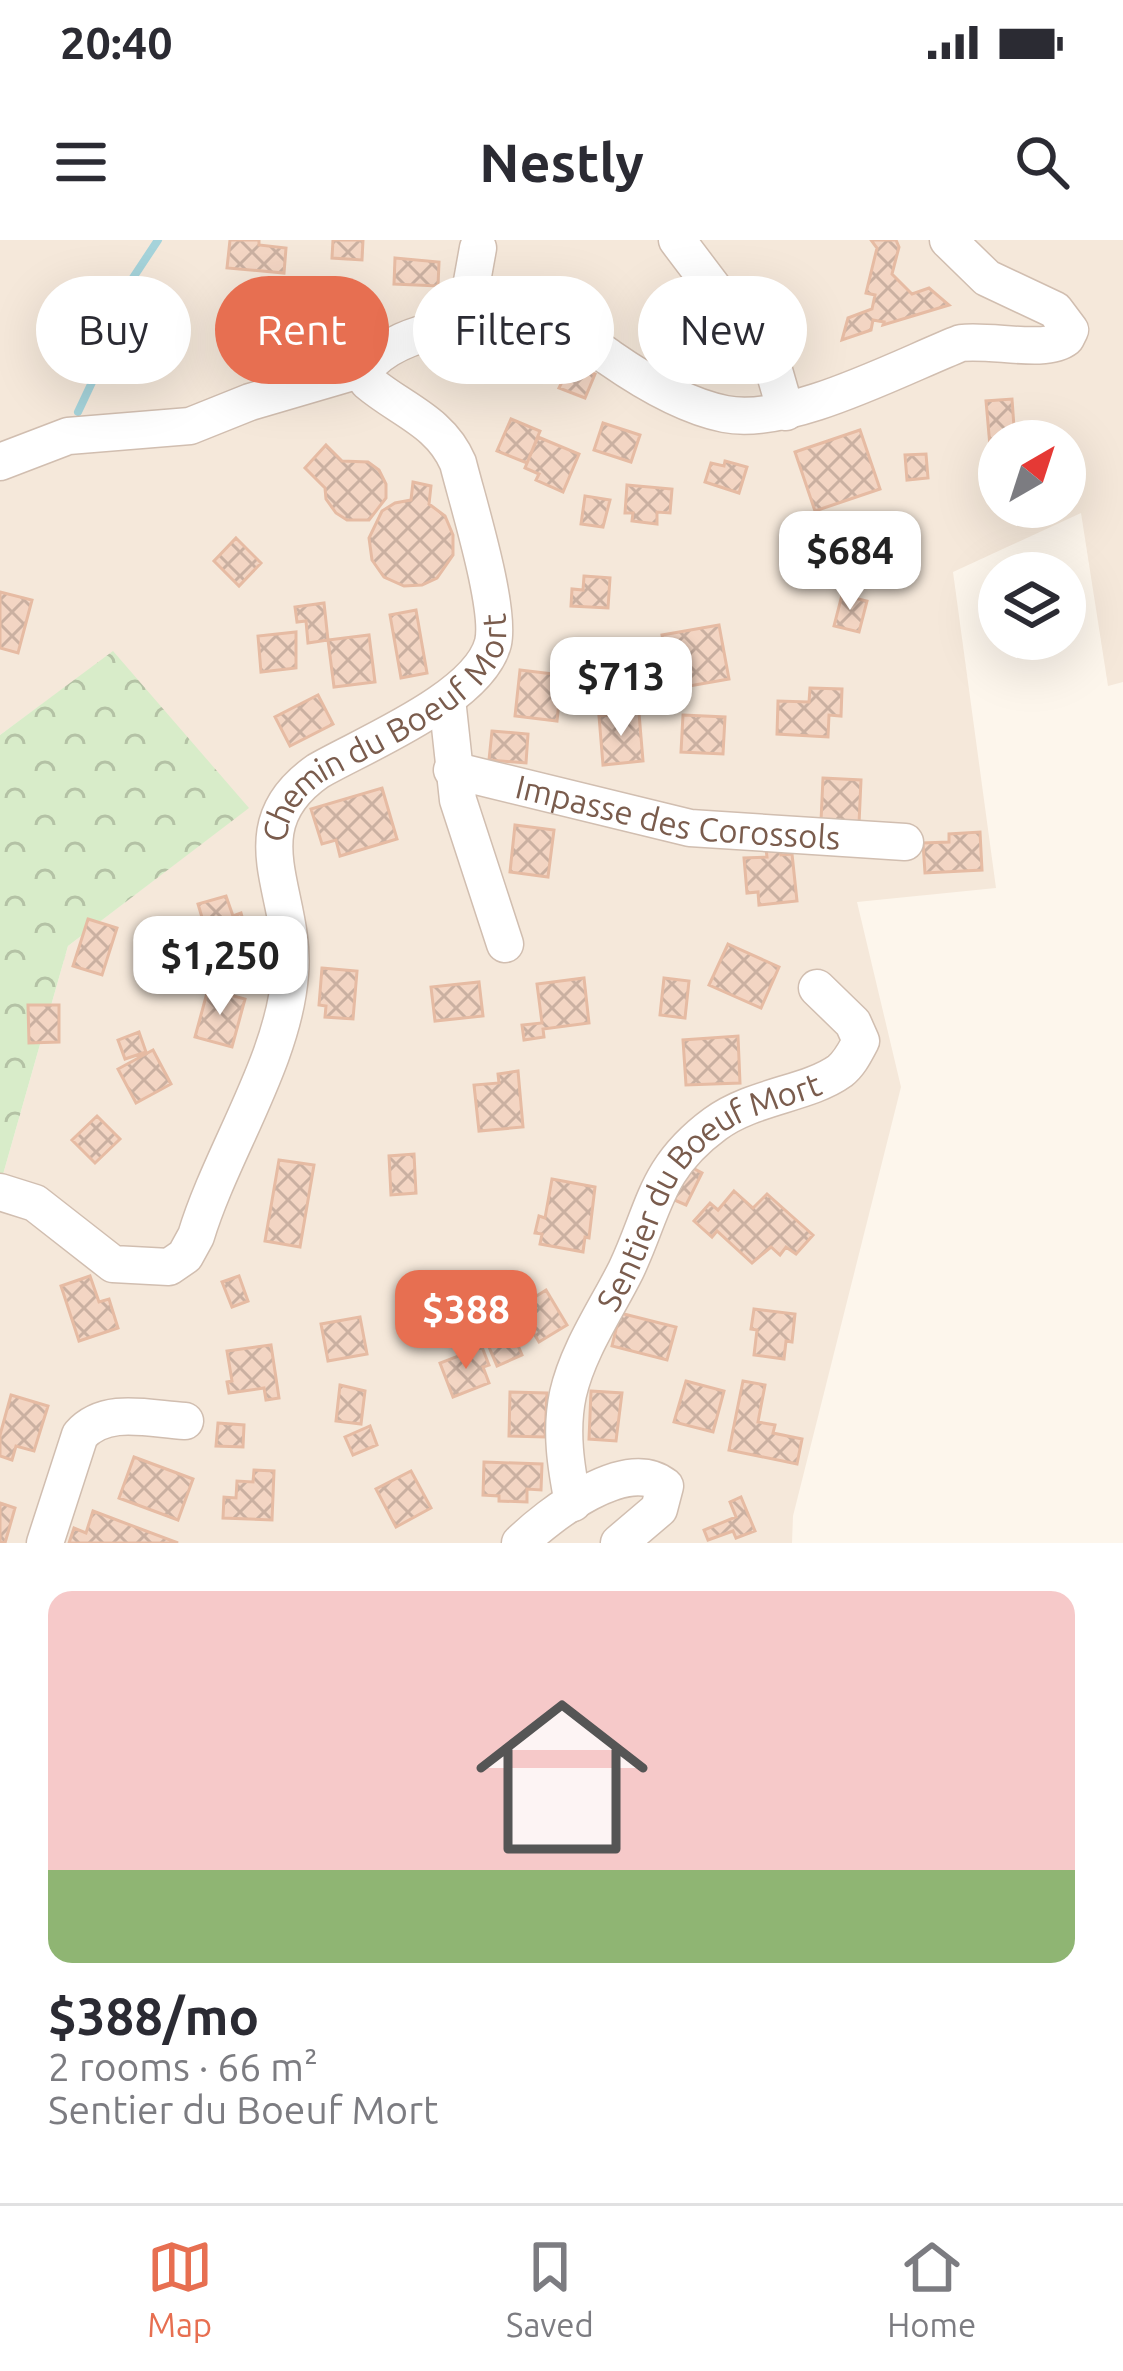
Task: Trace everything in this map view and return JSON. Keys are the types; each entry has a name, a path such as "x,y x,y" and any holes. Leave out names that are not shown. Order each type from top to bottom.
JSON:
{"street":[{"path":"677,240 773,367 785,412"},
{"path":"614,359 652,384 706,408 756,416 785,412 961,343 988,340 1042,348 1066,338 1070,330 1055,310 987,278 948,240"},
{"path":"474,244 487,276"},
{"path":"471,276 474,244"},
{"path":"0,462 68,436 190,426 311,384"},
{"name":"Chemin du Boeuf Mort","path":"0,1192 35,1203 113,1264 169,1267 184,1256 196,1236 287,1001 291,938 272,854 281,806 296,786 317,771 447,699 479,673 493,643 493,614 451,446 434,427 371,384"},
{"path":"447,699 458,800 505,944"},
{"name":"Impasse des Corossols","path":"452,770 690,828 905,842"},
{"name":"Sentier du Boeuf Mort","path":"573,1503 564,1431 568,1395 665,1175 713,1125 743,1106 838,1073 852,1060 861,1041 853,1023 817,988"},
{"path":"45,1543 80,1436 91,1423 111,1416 185,1421"},
{"path":"520,1543 604,1484 631,1476 657,1480 665,1486 659,1509 619,1543"}],"shaded area":[{"path":"0,240 1123,240 1123,682 1108,686 1083,528 1086,420 978,420 978,528 1048,528 996,552 978,552 978,560 953,572 996,888 857,902 901,1087 793,1516 792,1543 0,1543 0,1185 68,946 248,808 113,652 0,735"}],"green space":[{"path":"113,651 249,808 68,946 0,1185 0,735"}],"building":[{"path":"230,240 259,240 259,245 286,248 284,273 227,268"},
{"path":"333,240 363,240 362,260 332,258"},
{"path":"871,240 896,240 899,247 892,274 912,294 929,288 949,305 883,325 873,320 871,330 842,340 848,318 872,309 875,295 866,293 877,248"},
{"path":"395,258 439,262 438,276 413,276 413,285 394,284"},
{"path":"561,384 591,384 585,398 559,388"},
{"path":"1012,399 1014,420 988,420 986,401"},
{"path":"511,419 540,431 527,463 497,451"},
{"path":"603,423 640,435 631,462 594,450"},
{"path":"860,430 880,489 815,511 795,452"},
{"path":"538,437 579,454 563,492 536,480 539,474 525,468"},
{"path":"326,445 342,461 368,462 379,470 386,498 369,520 347,520 336,513 325,488 305,468"},
{"path":"926,454 928,478 907,480 905,455"},
{"path":"725,461 747,467 739,493 705,482 711,463 724,466"},
{"path":"413,482 431,486 429,504 445,516 453,535 453,555 437,578 404,586 384,577 372,560 369,538 382,511 411,500"},
{"path":"627,485 672,489 670,513 657,512 657,524 632,521 633,513 625,513"},
{"path":"585,496 610,500 603,527 581,524"},
{"path":"236,538 261,563 239,586 214,561"},
{"path":"584,576 610,578 608,608 571,606 572,589 583,590"},
{"path":"0,592 32,600 18,653 0,648"},
{"path":"842,595 867,601 859,632 834,626"},
{"path":"324,603 328,640 308,643 306,621 297,622 295,607"},
{"path":"416,610 427,673 401,678 390,615"},
{"path":"719,625 729,679 672,689 662,635"},
{"path":"296,632 296,668 261,672 258,636"},
{"path":"369,635 375,682 334,687 328,640"},
{"path":"520,670 562,675 557,721 515,716"},
{"path":"810,688 842,689 841,716 829,715 828,737 777,734 778,701 809,702"},
{"path":"318,695 333,724 290,746 275,717"},
{"path":"639,713 643,761 603,765 599,716"},
{"path":"683,715 725,717 723,754 681,752"},
{"path":"492,731 528,734 526,763 489,760"},
{"path":"823,778 861,780 859,824 821,821"},
{"path":"382,788 397,839 340,856 336,840 322,844 311,809"},
{"path":"515,825 554,830 548,877 510,872"},
{"path":"980,832 982,870 925,873 923,843 949,842 949,834"},
{"path":"780,848 781,855 792,854 797,901 759,905 758,892 747,893 744,858 767,857 766,849"},
{"path":"226,896 233,916 241,913 246,931 234,934 237,943 212,951 198,904"},
{"path":"88,919 117,928 102,975 73,966"},
{"path":"728,944 779,967 761,1008 709,985"},
{"path":"322,968 357,971 353,1019 325,1017 326,1006 319,1005"},
{"path":"584,978 589,1023 543,1029 544,1037 524,1040 522,1025 542,1023 537,984"},
{"path":"664,978 689,981 685,1018 660,1015"},
{"path":"479,982 483,1016 435,1021 431,987"},
{"path":"208,989 245,999 232,1047 195,1037"},
{"path":"28,1005 59,1005 59,1042 29,1043"},
{"path":"139,1032 146,1052 125,1059 118,1040"},
{"path":"738,1036 740,1083 686,1085 683,1040"},
{"path":"153,1050 171,1084 136,1103 118,1069"},
{"path":"518,1071 523,1127 479,1131 474,1085 499,1083 498,1074"},
{"path":"97,1116 120,1139 95,1163 72,1140"},
{"path":"414,1154 416,1193 391,1195 389,1156"},
{"path":"279,1160 314,1165 300,1247 265,1241"},
{"path":"689,1166 702,1173 686,1205 672,1199"},
{"path":"552,1179 595,1187 583,1252 540,1244 542,1234 535,1233 539,1216 545,1218"},
{"path":"734,1191 753,1208 767,1194 813,1235 796,1254 786,1247 780,1255 771,1247 752,1263 717,1231 712,1237 694,1221 710,1203 718,1210"},
{"path":"90,1276 99,1302 109,1299 118,1328 79,1341 61,1286"},
{"path":"239,1276 248,1301 232,1307 222,1282"},
{"path":"546,1290 567,1325 539,1342 528,1324 522,1328 511,1312"},
{"path":"754,1309 795,1314 792,1342 786,1341 784,1359 754,1355"},
{"path":"620,1313 676,1327 667,1360 612,1346"},
{"path":"360,1317 367,1354 328,1361 321,1324"},
{"path":"514,1336 522,1355 497,1366 489,1347"},
{"path":"271,1345 279,1398 266,1400 264,1388 229,1393 227,1351"},
{"path":"482,1347 489,1383 453,1397 440,1363"},
{"path":"686,1381 724,1391 713,1432 674,1422"},
{"path":"743,1381 765,1385 758,1422 775,1425 773,1433 802,1439 797,1464 729,1450"},
{"path":"340,1385 365,1391 361,1424 336,1421"},
{"path":"591,1391 622,1393 616,1441 589,1439"},
{"path":"510,1392 547,1393 545,1437 509,1436"},
{"path":"11,1395 48,1406 34,1451 16,1446 12,1460 0,1456 0,1435"},
{"path":"218,1423 244,1425 243,1447 216,1446"},
{"path":"370,1426 377,1445 353,1455 345,1437"},
{"path":"134,1457 193,1479 178,1520 119,1498"},
{"path":"484,1462 542,1464 541,1490 527,1489 527,1502 483,1495"},
{"path":"254,1470 274,1471 272,1520 223,1518 224,1497 236,1498 237,1481 253,1482"},
{"path":"411,1471 431,1508 396,1527 376,1489"},
{"path":"741,1497 755,1531 736,1538 733,1531 708,1540 704,1530 736,1517 730,1502"},
{"path":"0,1503 15,1508 5,1543 0,1542"},
{"path":"93,1511 178,1543 69,1543 74,1528 86,1533"}],"waterway":[{"path":"78,412 102,361 115,305 158,240"}]}
